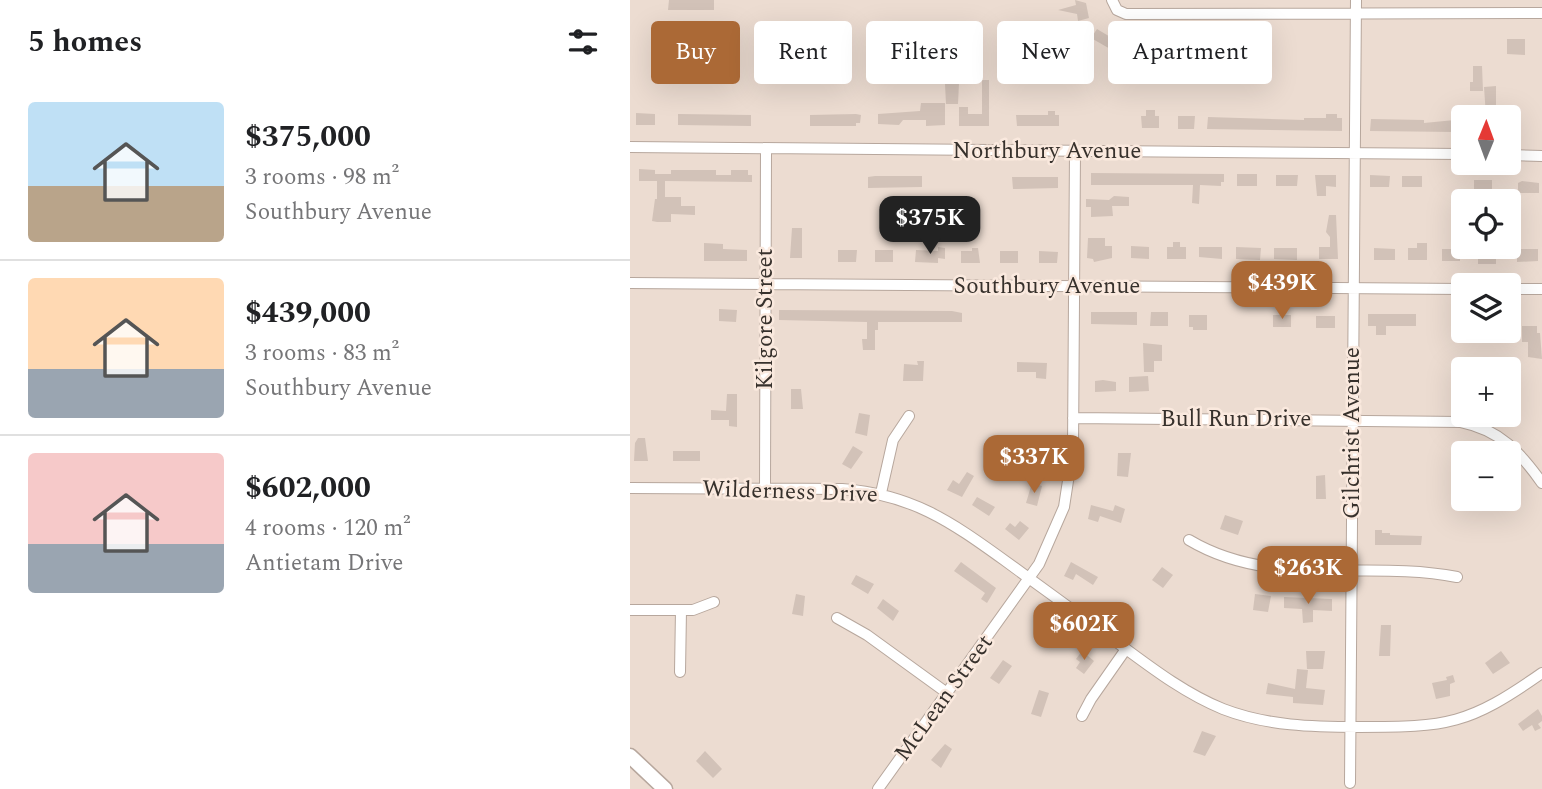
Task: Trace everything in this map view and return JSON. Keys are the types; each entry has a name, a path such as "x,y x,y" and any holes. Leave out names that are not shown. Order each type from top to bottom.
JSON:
{"main road":[{"path":"630,756 664,789"}],"street":[{"name":"Gilchrist Avenue","path":"1350,783 1356,0"},
{"path":"1115,5 1126,14 1542,13"},
{"name":"Northbury Avenue","path":"630,148 1451,154"},
{"name":"Kilgore Street","path":"765,489 766,149"},
{"name":"McLean Street","path":"878,789 1045,554 1064,507 1072,468 1075,151"},
{"path":"1521,155 1542,156"},
{"name":"Southbury Avenue","path":"630,283 1451,289"},
{"path":"1521,289 1542,289"},
{"path":"881,494 893,440 909,416"},
{"name":"Bull Run Drive","path":"1073,418 1451,421 1485,428 1518,451 1542,483"},
{"name":"Wilderness Drive","path":"630,488 842,489 881,494 910,502 943,517 1185,689 1224,709 1288,724 1351,727 1431,726 1455,722 1497,704 1541,677"},
{"path":"1189,540 1210,553 1245,564 1289,571 1419,573 1457,578"},
{"path":"630,610 698,609 714,602"},
{"path":"680,672 681,610"},
{"path":"837,618 867,635 947,693"},
{"path":"1082,716 1091,698 1126,649"}],"building":[{"path":"669,0 714,0 714,10 668,10"},
{"path":"1075,0 1086,3 1089,18 1078,21 1077,14 1058,10 1076,5"},
{"path":"1097,29 1108,36 1108,48 1094,40"},
{"path":"1507,39 1525,39 1525,55 1507,54"},
{"path":"1473,66 1482,66 1483,91 1470,91"},
{"path":"983,80 989,80 989,126 959,126 959,107 968,107 968,114 982,114 982,84"},
{"path":"945,84 959,84 958,104 946,104"},
{"path":"1496,86 1496,105 1485,105 1484,87"},
{"path":"921,103 945,103 945,125 926,126 926,120 903,120 899,125 878,124 878,114 920,111"},
{"path":"1146,110 1155,110 1155,116 1159,116 1159,128 1142,128 1141,116 1146,116"},
{"path":"1048,111 1055,111 1055,115 1059,115 1059,126 1017,126 1016,115 1048,115"},
{"path":"636,113 655,114 655,125 636,125"},
{"path":"678,114 751,115 751,126 678,125"},
{"path":"1326,114 1337,114 1337,118 1342,118 1342,131 1207,129 1208,117 1304,120 1326,118"},
{"path":"810,115 861,115 860,123 856,123 856,126 810,126"},
{"path":"1178,116 1195,116 1194,129 1178,129"},
{"path":"1371,119 1424,120 1424,123 1451,120 1451,132 1370,131"},
{"path":"639,169 655,170 655,174 671,174 671,170 716,170 716,175 731,175 731,170 748,170 748,175 752,175 752,182 665,181 665,197 681,197 681,206 695,206 695,215 671,214 671,222 657,222 652,221 657,199 657,181 639,181"},
{"path":"1091,173 1224,174 1224,182 1221,182 1221,186 1200,185 1199,204 1192,203 1193,185 1091,185"},
{"path":"1237,174 1257,174 1257,186 1237,186"},
{"path":"1276,175 1298,175 1297,186 1276,186"},
{"path":"1315,175 1336,175 1336,187 1326,186 1326,196 1317,196"},
{"path":"1370,175 1390,176 1389,187 1370,187"},
{"path":"922,176 922,187 868,188 868,177"},
{"path":"1402,176 1422,176 1422,187 1402,187"},
{"path":"1012,177 1058,177 1058,188 1013,189"},
{"path":"1474,180 1492,180 1492,189 1474,189"},
{"path":"1518,183 1539,183 1539,193 1521,193"},
{"path":"1114,196 1129,197 1129,206 1112,206 1113,216 1091,217 1091,207 1086,207 1086,199 1109,200"},
{"path":"1329,215 1336,215 1338,259 1319,259 1319,247 1330,247 1330,237 1326,232"},
{"path":"792,228 802,228 802,258 790,258"},
{"path":"1088,238 1105,238 1105,246 1112,246 1112,258 1094,262 1093,259 1087,258"},
{"path":"1173,242 1180,242 1180,247 1186,247 1186,259 1167,259 1167,247 1173,247"},
{"path":"704,243 723,244 723,249 747,250 747,261 704,261"},
{"path":"1417,243 1427,243 1427,260 1408,260 1408,248 1417,248"},
{"path":"1131,246 1149,247 1149,259 1131,258"},
{"path":"938,247 945,248 945,259 938,258 938,263 915,262 916,250 938,251"},
{"path":"1199,247 1222,247 1222,259 1199,257"},
{"path":"1236,247 1261,248 1260,260 1236,259"},
{"path":"972,248 978,248 980,263 961,263 961,251 972,251"},
{"path":"1274,248 1297,248 1297,260 1274,259"},
{"path":"1374,248 1395,249 1395,260 1374,260"},
{"path":"1442,249 1451,249 1451,259 1460,259 1460,261 1442,261"},
{"path":"1521,249 1538,249 1538,261 1517,262 1517,259 1521,259"},
{"path":"838,250 857,250 856,262 838,262"},
{"path":"875,250 893,250 893,262 875,262"},
{"path":"1000,251 1018,251 1018,263 1000,263"},
{"path":"1039,251 1058,252 1057,263 1039,263"},
{"path":"1478,259 1496,259 1496,264 1478,264"},
{"path":"719,309 737,310 736,322 719,321"},
{"path":"779,310 952,311 962,313 962,322 878,322 878,330 875,330 875,350 863,350 862,339 867,339 867,322 779,320"},
{"path":"1091,312 1137,312 1137,325 1091,324"},
{"path":"1151,312 1168,312 1168,326 1150,326"},
{"path":"1368,314 1416,314 1416,326 1386,326 1386,335 1376,335 1376,326 1368,326"},
{"path":"1189,315 1207,315 1207,330 1193,330 1193,327 1189,327"},
{"path":"1273,315 1291,315 1291,327 1273,327"},
{"path":"1316,316 1335,316 1335,328 1316,328"},
{"path":"1522,326 1537,326 1542,359 1528,357 1528,342 1522,342"},
{"path":"1143,343 1162,345 1162,361 1154,361 1154,372 1144,372"},
{"path":"917,361 924,361 923,381 903,381 904,364 918,365"},
{"path":"1017,362 1047,363 1046,379 1036,378 1036,372 1017,372"},
{"path":"1148,376 1149,391 1129,392 1129,377"},
{"path":"1095,381 1116,382 1116,391 1095,392"},
{"path":"791,389 801,389 803,409 791,409"},
{"path":"727,394 737,394 737,427 729,426 729,420 711,420 711,410 726,411"},
{"path":"859,413 870,415 867,436 855,433"},
{"path":"638,438 645,438 648,461 634,461"},
{"path":"853,446 863,452 851,469 842,464"},
{"path":"673,451 700,451 700,461 673,461"},
{"path":"1118,453 1131,453 1128,477 1117,476"},
{"path":"967,472 974,476 962,497 947,490 953,480 959,484"},
{"path":"1325,475 1326,499 1316,499 1316,476"},
{"path":"1032,483 1042,486 1037,506 1026,503"},
{"path":"977,497 995,507 989,516 972,505"},
{"path":"1091,505 1113,511 1115,505 1125,509 1121,523 1100,516 1098,522 1088,519"},
{"path":"1225,515 1243,521 1238,535 1220,529"},
{"path":"1020,521 1029,528 1019,540 1005,529 1010,523 1015,527"},
{"path":"1375,530 1382,530 1382,533 1390,535 1422,536 1421,545 1375,545"},
{"path":"961,562 996,588 987,603 981,599 985,593 954,571"},
{"path":"1071,562 1098,577 1093,585 1076,574 1073,580 1064,576"},
{"path":"1162,567 1173,575 1163,588 1152,580"},
{"path":"856,575 874,584 868,594 851,584"},
{"path":"796,594 805,596 803,616 792,614"},
{"path":"1255,594 1271,596 1268,612 1253,610"},
{"path":"1284,597 1332,599 1332,611 1313,610 1313,622 1303,623 1302,609 1284,608"},
{"path":"883,599 899,611 893,621 877,608"},
{"path":"1381,625 1391,625 1390,656 1379,656"},
{"path":"1082,651 1094,661 1084,674 1076,668 1080,662 1076,659"},
{"path":"1306,651 1325,651 1323,669 1307,669"},
{"path":"1501,651 1510,663 1493,674 1485,663"},
{"path":"1003,660 1012,666 999,684 990,678"},
{"path":"1297,669 1308,670 1306,688 1325,690 1323,705 1293,703 1293,697 1266,694 1268,683 1295,689"},
{"path":"1453,675 1455,682 1450,684 1450,696 1436,699 1432,683 1447,680 1446,677"},
{"path":"1039,690 1049,693 1041,717 1031,714"},
{"path":"1538,709 1542,716 1542,721 1538,724 1541,728 1535,731 1532,725 1523,731 1518,724"},
{"path":"1202,731 1216,736 1205,756 1193,752"},
{"path":"945,744 952,749 941,768 931,760"},
{"path":"705,751 722,769 713,778 696,761"}]}
